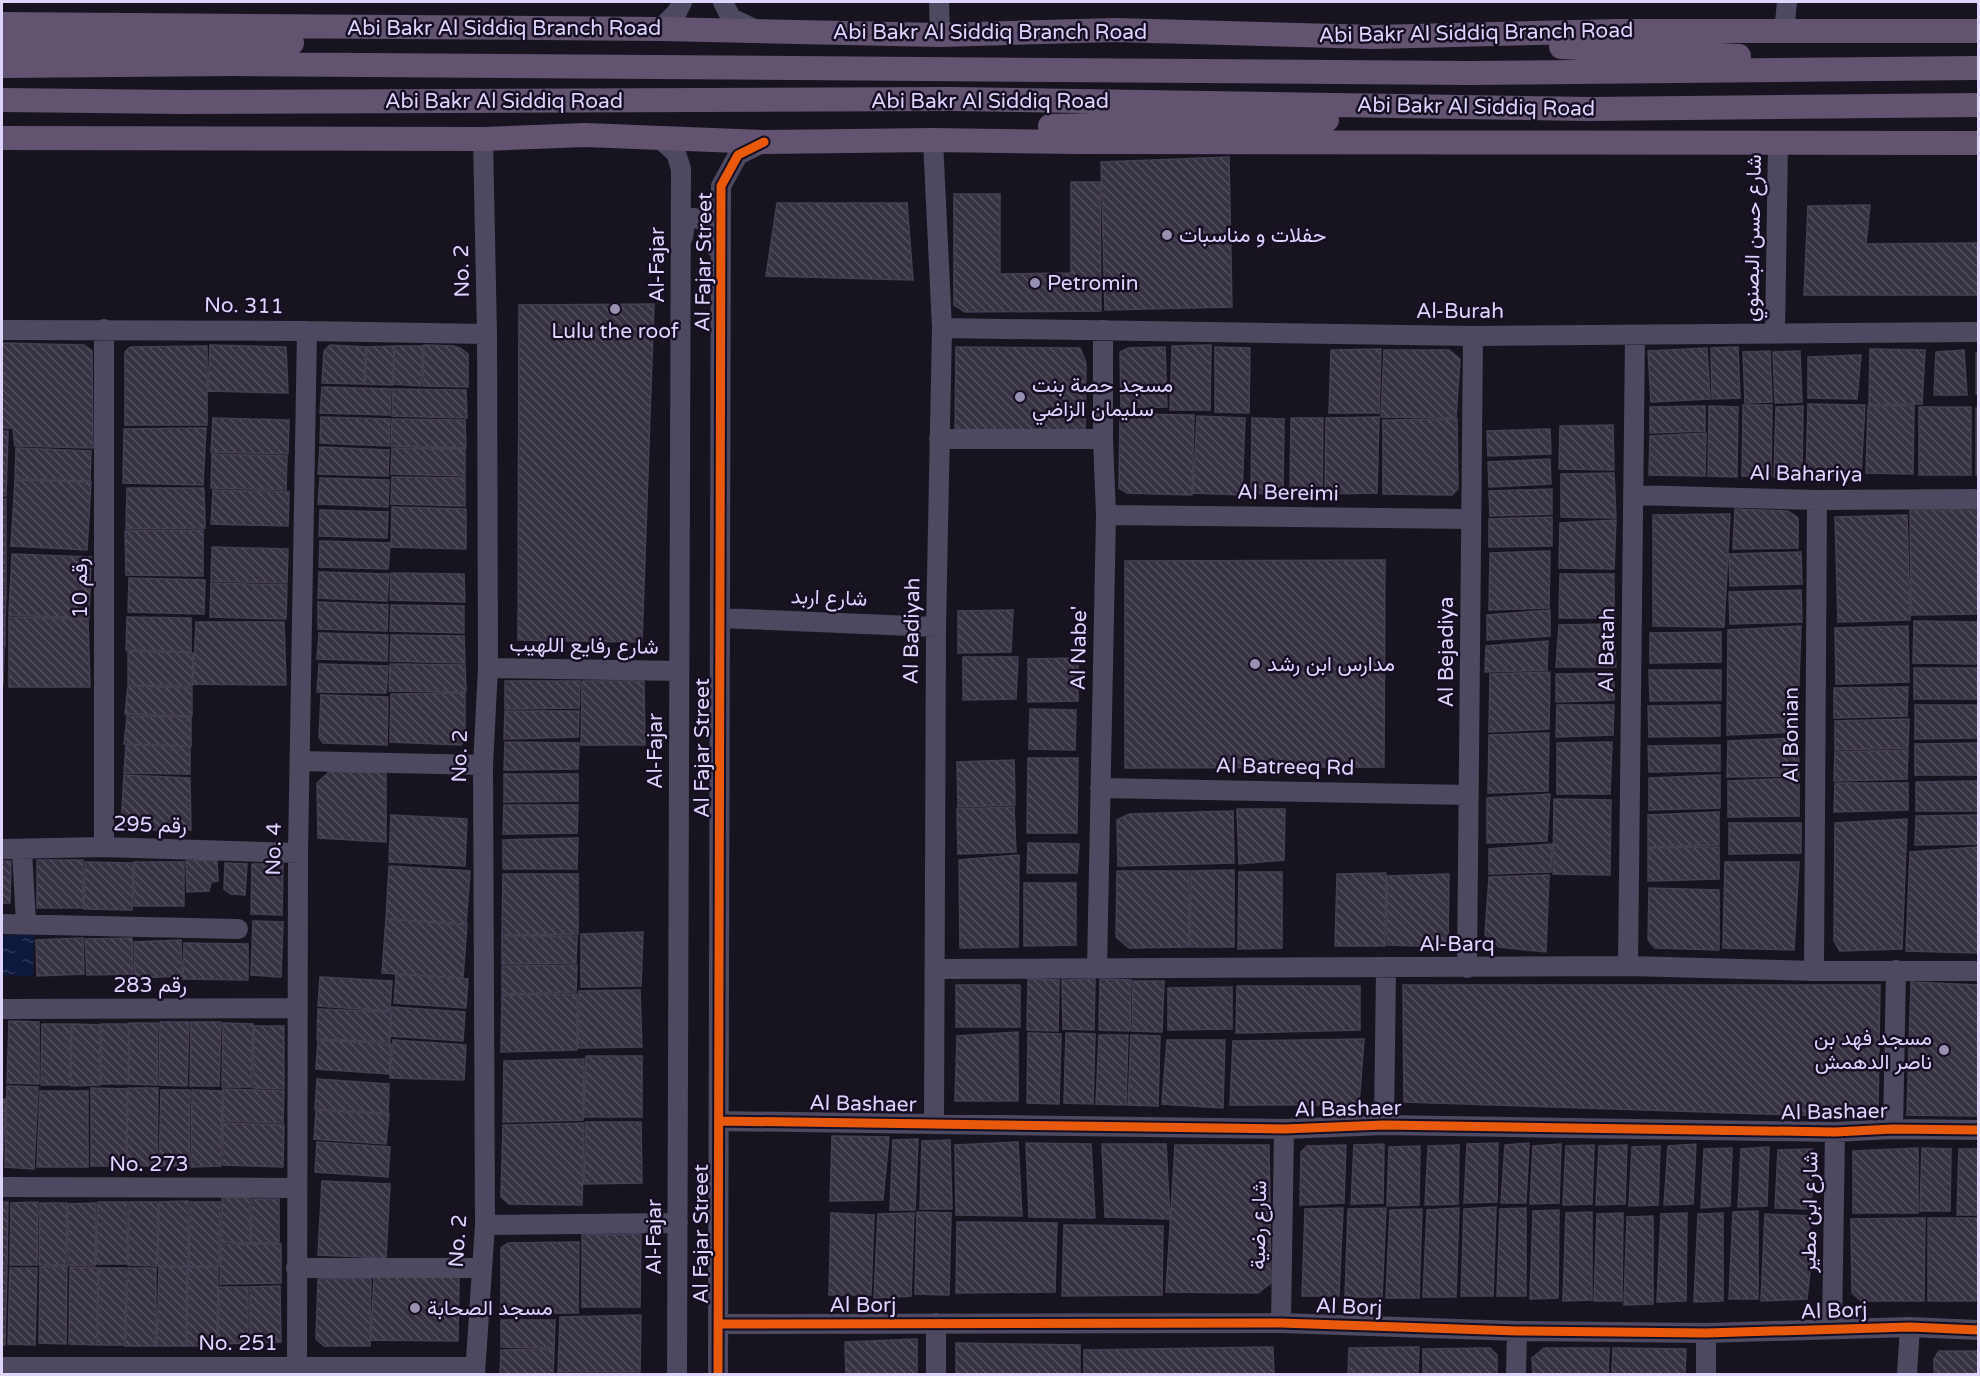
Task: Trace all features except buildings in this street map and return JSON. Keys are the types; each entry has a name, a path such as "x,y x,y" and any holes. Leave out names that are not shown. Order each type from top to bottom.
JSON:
{"main road":[{"name":"Abi Bakr Al Siddiq Branch Road","path":"2,24 660,29 940,35 1115,30 1374,37 1617,31 1978,31"},
{"path":"2,47 317,42 494,28"},
{"path":"1374,37 1978,68"},
{"name":"Abi Bakr Al Siddiq Road","path":"2,66 236,64 1457,73 1978,68"},
{"name":"Abi Bakr Al Siddiq Road","path":"2,100 194,102 952,99 1589,108 1976,105"},
{"path":"764,141 901,129 1281,122 1809,106"},
{"path":"2,122 336,138"},
{"path":"2,138 483,139 585,135 764,141 1978,143"}],"street":[{"path":"660,29 677,12 682,2"},
{"path":"723,2 731,18 759,31"},
{"path":"939,2 940,35"},
{"path":"1784,32 1787,2"},
{"name":"Al-Fajar","path":"658,137 676,153 681,168 677,1374"},
{"name":"No. 2","path":"475,1371 485,1225 483,765 488,668 487,334 483,139"},
{"name":"Al Badiyah","path":"933,140 942,328 936,627 934,1123"},
{"name":"Al Fajar Street","path":"718,1374 721,186 738,156 764,141"},
{"name":"شارع حسن البصنوي","path":"1775,333 1778,143"},
{"path":"681,260 685,224 690,218 698,217 711,227 721,276"},
{"name":"Al-Burah","path":"942,328 1473,336 1978,332"},
{"name":"No. 311","path":"2,330 104,329 487,334"},
{"name":"رقم 10","path":"104,329 104,847"},
{"name":"Al Nabe'","path":"1097,968 1106,515 1103,330"},
{"name":"No. 4","path":"297,1367 298,853 307,331"},
{"name":"Al Batah","path":"1628,966 1635,335"},
{"name":"Al Bejadiya","path":"1467,968 1473,336"},
{"path":"939,439 1103,439"},
{"name":"Al Bahariya","path":"1633,495 1817,500 1978,499"},
{"name":"Al Bonian","path":"1814,971 1817,500"},
{"name":"Al Bereimi","path":"1106,515 1470,519"},
{"name":"شارع اربد","path":"720,618 936,627"},
{"name":"شارع رفايع اللهيب","path":"488,668 679,671"},
{"path":"300,761 483,765"},
{"name":"Al Batreeq Rd","path":"1100,788 1469,795"},
{"name":"رقم 295","path":"2,849 104,847 298,853"},
{"path":"22,850 26,923"},
{"path":"2,924 238,929"},
{"name":"Al-Barq","path":"935,969 1628,966 1814,971 1978,971"},
{"path":"1384,1125 1386,968"},
{"path":"1893,1129 1896,970"},
{"name":"رقم 283","path":"2,1009 298,1008"},
{"name":"Al Bashaer","path":"719,1121 1284,1129 1384,1125 1835,1132 1893,1129 1978,1130"},
{"name":"شارع رضية","path":"1281,1323 1284,1129"},
{"name":"شارع ابن مطير","path":"1832,1329 1835,1132"},
{"name":"No. 273","path":"2,1187 296,1188"},
{"path":"485,1225 678,1223"},
{"path":"296,1268 481,1269"},
{"path":"936,1323 936,1374"},
{"name":"Al Borj","path":"718,1324 1281,1323 1516,1331 1706,1333 1910,1327 1978,1330"},
{"path":"1907,1374 1910,1327"},
{"path":"1516,1331 1516,1374"},
{"path":"1706,1333 1706,1374"},
{"name":"No. 251","path":"2,1367 297,1367 475,1371"}],"water":[{"path":"2,935 34,935 33,976 2,975"}],"cycle path":[{"path":"718,1374 721,186 738,155 764,142"},
{"path":"719,1121 1284,1129 1384,1125 1835,1132 1893,1129 1978,1130"},
{"path":"718,1324 1281,1323 1517,1331 1706,1333 1910,1327 1978,1330"}],"place":[{"name":"حفلات و مناسبات","path":"1167,235"},
{"name":"Petromin","path":"1035,283"},
{"name":"Lulu the roof","path":"615,309"},
{"name":"مسجد حصة بنت سليمان الزاضي","path":"1020,397"},
{"name":"مدارس ابن رشد","path":"1255,664"},
{"name":"مسجد فهد بن ناصر الدهمش","path":"1944,1050"},
{"name":"مسجد الصحابة","path":"415,1308"}]}
